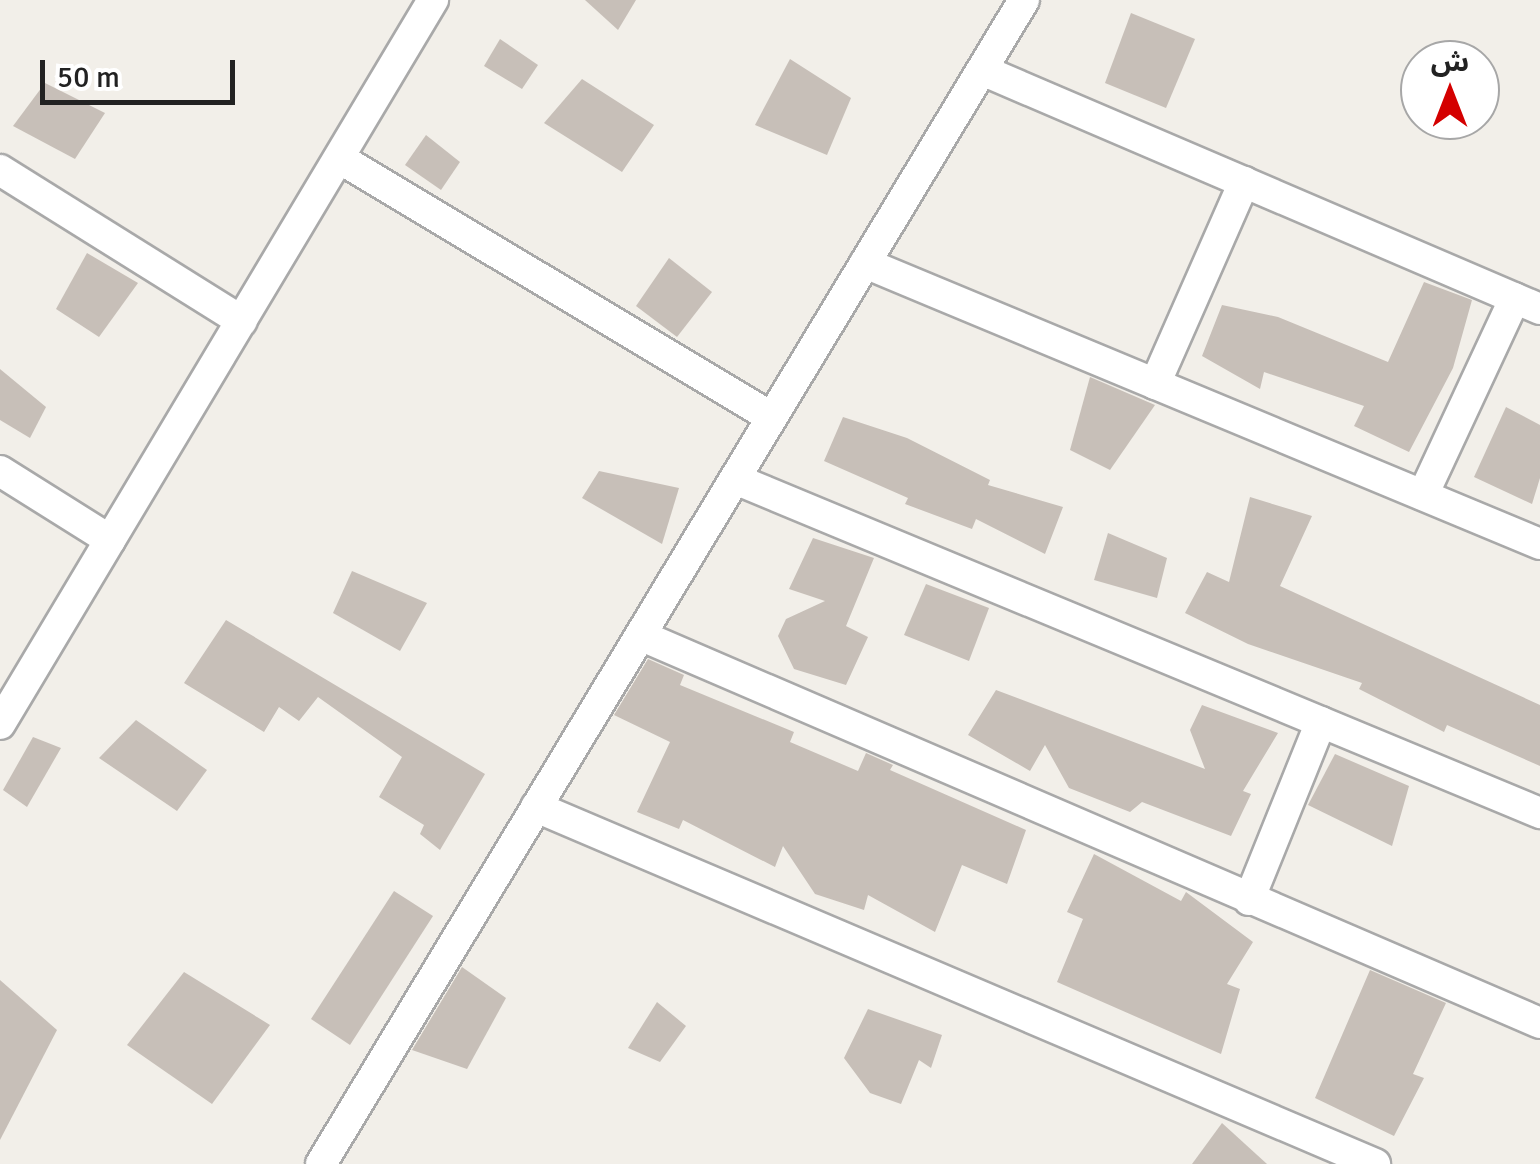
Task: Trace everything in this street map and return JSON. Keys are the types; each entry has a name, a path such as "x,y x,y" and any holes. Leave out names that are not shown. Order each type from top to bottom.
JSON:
{"street":[{"path":"0,724 433,0"},
{"path":"321,1164 1024,0"},
{"path":"982,70 1528,304 1423,495"},
{"path":"339,158 771,417"},
{"path":"0,170 242,321"},
{"path":"1155,384 1244,182"},
{"path":"865,263 1540,544"},
{"path":"0,471 110,540"},
{"path":"735,479 1540,813"},
{"path":"642,636 1540,1023"},
{"path":"1248,900 1321,722"},
{"path":"536,807 1374,1164"}],"building":[{"path":"585,0 636,0 618,30"},
{"path":"1131,13 1195,39 1166,108 1105,83"},
{"path":"500,39 538,65 522,89 484,66"},
{"path":"790,59 851,98 827,155 755,125"},
{"path":"582,79 654,125 622,172 544,123"},
{"path":"45,83 105,113 75,159 13,126"},
{"path":"426,135 460,162 441,190 405,165"},
{"path":"87,253 138,283 99,337 56,309"},
{"path":"669,258 712,292 677,337 636,306"},
{"path":"1424,282 1472,300 1453,368 1409,452 1354,426 1364,406 1264,372 1260,389 1202,356 1222,305 1278,317 1388,362"},
{"path":"0,369 46,407 30,438 0,420"},
{"path":"1090,377 1155,405 1110,470 1070,450"},
{"path":"1506,407 1540,425 1540,478 1532,504 1474,477"},
{"path":"843,417 907,438 990,480 988,485 1063,507 1045,554 976,519 972,529 905,504 908,498 824,461"},
{"path":"599,471 679,488 662,544 582,498"},
{"path":"1250,497 1312,516 1280,586 1540,705 1540,766 1447,725 1444,732 1359,689 1362,683 1248,644 1185,613 1207,572 1229,582"},
{"path":"1108,533 1167,558 1157,598 1094,580"},
{"path":"813,538 874,558 846,626 868,637 846,685 794,669 778,636 786,619 825,601 789,589"},
{"path":"352,571 427,603 400,651 333,613"},
{"path":"926,584 989,608 969,661 904,635"},
{"path":"226,620 485,774 440,850 420,834 424,825 379,797 402,757 318,697 299,721 279,707 264,732 184,683"},
{"path":"648,659 684,675 680,685 794,732 790,742 858,771 866,753 893,765 890,770 1026,830 1007,884 962,865 935,932 868,895 864,910 815,894 783,846 775,867 683,820 679,829 637,812 670,742 614,715"},
{"path":"996,690 1205,769 1190,730 1202,705 1278,733 1243,791 1251,794 1231,836 1142,802 1130,812 1069,788 1045,745 1030,771 968,735"},
{"path":"136,720 207,770 177,811 99,758"},
{"path":"33,737 61,748 27,807 3,790"},
{"path":"1335,754 1409,786 1392,846 1308,805"},
{"path":"1094,854 1181,901 1186,892 1253,942 1227,984 1240,989 1221,1054 1057,982 1083,919 1067,912"},
{"path":"394,891 433,916 350,1045 311,1019"},
{"path":"462,967 506,998 467,1069 412,1050"},
{"path":"1370,970 1446,1003 1413,1074 1424,1078 1394,1136 1315,1098"},
{"path":"184,972 270,1025 212,1104 127,1045"},
{"path":"0,980 57,1030 0,1140"},
{"path":"657,1002 686,1026 660,1062 628,1048"},
{"path":"868,1009 942,1035 931,1068 919,1060 901,1104 870,1093 844,1058"},
{"path":"1222,1123 1267,1164 1192,1164"}]}
